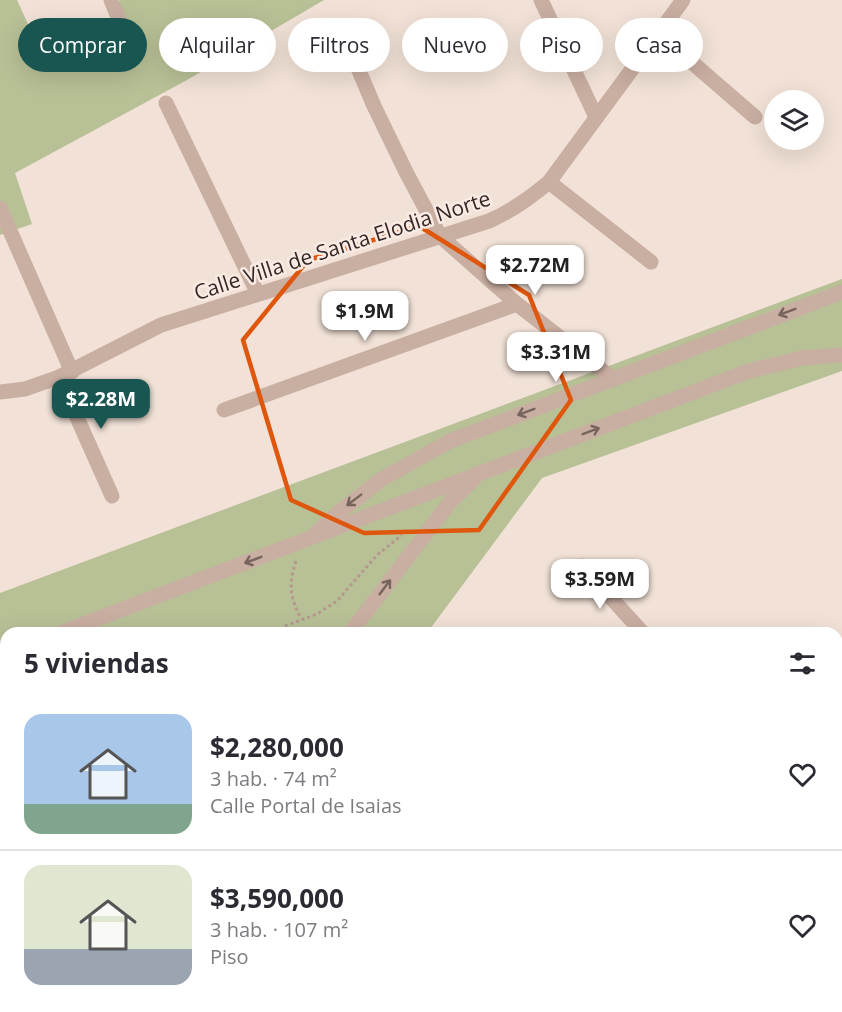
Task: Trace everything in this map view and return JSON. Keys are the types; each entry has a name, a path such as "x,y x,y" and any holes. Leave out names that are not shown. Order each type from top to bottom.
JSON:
{"street":[{"path":"111,0 118,18"},
{"path":"542,0 596,117"},
{"name":"Calle Villa de Santa Elodia Norte","path":"669,18 683,0"},
{"path":"360,72 392,144 440,236 517,304 612,379"},
{"name":"Calle Villa de Santa Elodia Norte","path":"0,392 25,389 66,374 161,325 489,221 509,212 527,201 549,182 629,72"},
{"path":"703,72 755,117"},
{"path":"166,103 258,294"},
{"path":"549,182 651,262"},
{"path":"0,208 112,496"},
{"path":"308,540 382,479 450,441 842,292"},
{"path":"224,410 517,304"},
{"path":"76,627 749,371 802,358 842,355"},
{"path":"355,627 450,502 478,474"},
{"path":"582,566 638,627"}],"path":[{"path":"284,627 317,614 337,601 377,555 409,529"},
{"path":"302,619 292,600 290,579 296,560 308,540"}],"highlighted area":[{"path":"419,226 529,295 571,400 479,530 364,533 291,500 243,340 308,260"}],"green space":[{"path":"0,0 17,0 25,18 18,18 18,72 147,72 147,18 111,18 120,0 324,0 293,18 288,18 288,21 276,28 276,18 159,18 159,72 201,72 15,173 32,224 0,235"},
{"path":"842,279 842,371 542,478 431,627 0,627 0,593"}]}
